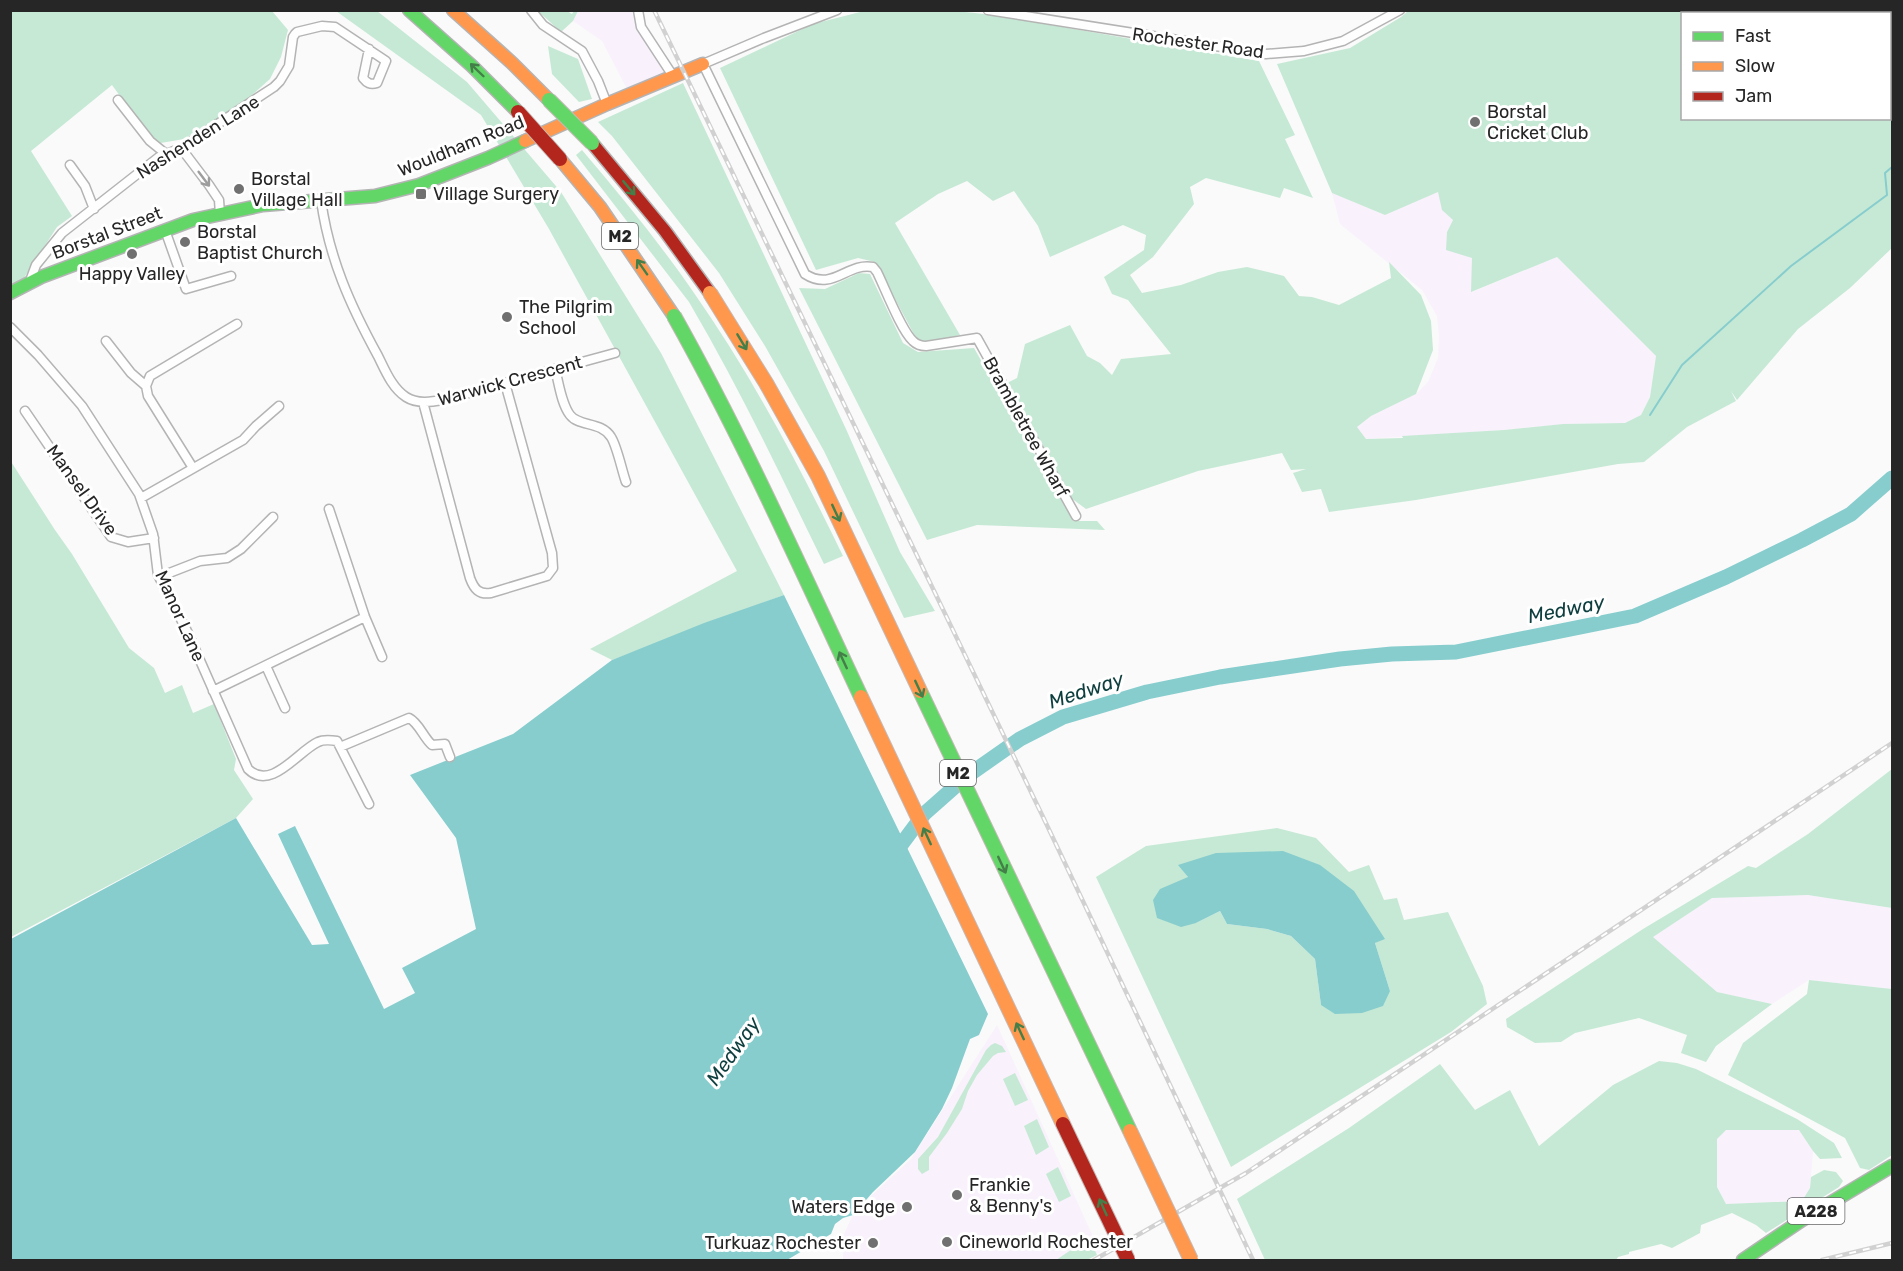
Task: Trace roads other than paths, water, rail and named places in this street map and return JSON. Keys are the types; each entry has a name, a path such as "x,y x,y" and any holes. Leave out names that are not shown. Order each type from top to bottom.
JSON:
{"main road":[{"name":"M2","path":"409,10 472,66 560,159 600,207 674,316 696,355 776,517 1128,1260"},
{"name":"M2","path":"453,10 512,63 592,143 665,231 733,327 782,408 822,485 1191,1260"},
{"name":"Wouldham Road","path":"220,214 263,205 375,196 419,185 488,158 607,104 703,64"},
{"name":"Borstal Street","path":"10,293 30,281 165,230 220,214"},
{"name":"A228","path":"1743,1260 1802,1220 1893,1166"}],"street":[{"path":"531,10 543,25 582,51 596,75 607,104"},
{"path":"638,10 641,27 673,76"},
{"path":"703,64 837,10"},
{"name":"Rochester Road","path":"988,10 1266,54 1305,51 1343,41 1400,10"},
{"name":"Nashenden Lane","path":"30,281 36,265 62,233 159,157 181,148 267,93 280,81 289,66 293,37 297,32 322,26 335,27 369,50"},
{"name":"Brambletree Wharf","path":"703,64 805,274 814,280 826,280 834,279 861,266 873,267 906,332 919,346 977,338 1076,516"},
{"path":"118,100 150,141 166,154"},
{"path":"181,148 219,200 220,214"},
{"path":"69,165 85,186 94,208"},
{"name":"Warwick Crescent","path":"321,200 334,262 364,330 392,382 407,398 423,402 442,400 615,353"},
{"path":"165,230 186,289 231,276"},
{"path":"193,468 148,396 146,386 150,376 237,324"},
{"name":"Manor Lane","path":"10,327 38,355 82,406 141,498 154,538 156,569 159,577 190,637 248,770 264,777 274,773 316,743 325,740 337,741 340,747"},
{"path":"106,341 131,373 146,386"},
{"path":"555,369 566,407 571,416 576,420 598,426 611,436 626,482"},
{"path":"423,402 470,578 477,591 491,593 547,576 551,572 553,562 505,383"},
{"path":"141,498 243,440 279,406"},
{"name":"Mansel Drive","path":"25,411 111,537 128,542 154,538"},
{"path":"328,509 365,617 382,657"},
{"path":"159,577 200,561 227,558 273,517"},
{"path":"213,691 365,617"},
{"path":"266,666 285,708"},
{"path":"369,804 340,747 409,718 414,720 426,740 432,745 446,744 450,757"}],"water":[{"path":"784,595 988,1014 979,1035 970,1039 942,1109 915,1152 873,1192 853,1215 835,1224 831,1234 787,1260 11,1260 11,939 236,818 312,945 329,944 278,834 295,826 384,1009 415,993 402,968 476,929 456,838 410,775 513,734 612,660 704,623"},
{"path":"1283,851 1320,865 1354,891 1385,939 1375,943 1390,991 1383,1006 1362,1013 1335,1014 1321,1005 1315,959 1291,936 1267,929 1227,924 1220,911 1196,923 1181,927 1157,918 1153,900 1160,889 1188,877 1178,865 1216,853"}],"waterway":[{"path":"1650,415 1682,365 1791,266 1887,195 1885,173 1892,167"},
{"name":"Medway","path":"892,857 924,814 967,776 1020,739 1063,717 1147,692 1220,677 1340,659 1392,654 1456,652 1635,616 1726,577 1851,514 1892,478"}],"railway":[{"path":"654,10 1044,819 1253,1260"},
{"path":"1094,1260 1246,1173 1892,743"},
{"path":"1822,1260 1892,1243"}],"place":[{"name":"Borstal Cricket Club","path":"1475,122"},
{"name":"Borstal Village Hall","path":"239,189"},
{"name":"Village Surgery","path":"421,194"},
{"name":"Borstal Baptist Church","path":"185,242"},
{"name":"Happy Valley","path":"132,254"},
{"name":"The Pilgrim School","path":"507,317"},
{"name":"Frankie & Benny's","path":"957,1195"},
{"name":"Waters Edge","path":"907,1207"},
{"name":"Cineworld Rochester","path":"947,1242"},
{"name":"Turkuaz Rochester","path":"873,1243"}]}
